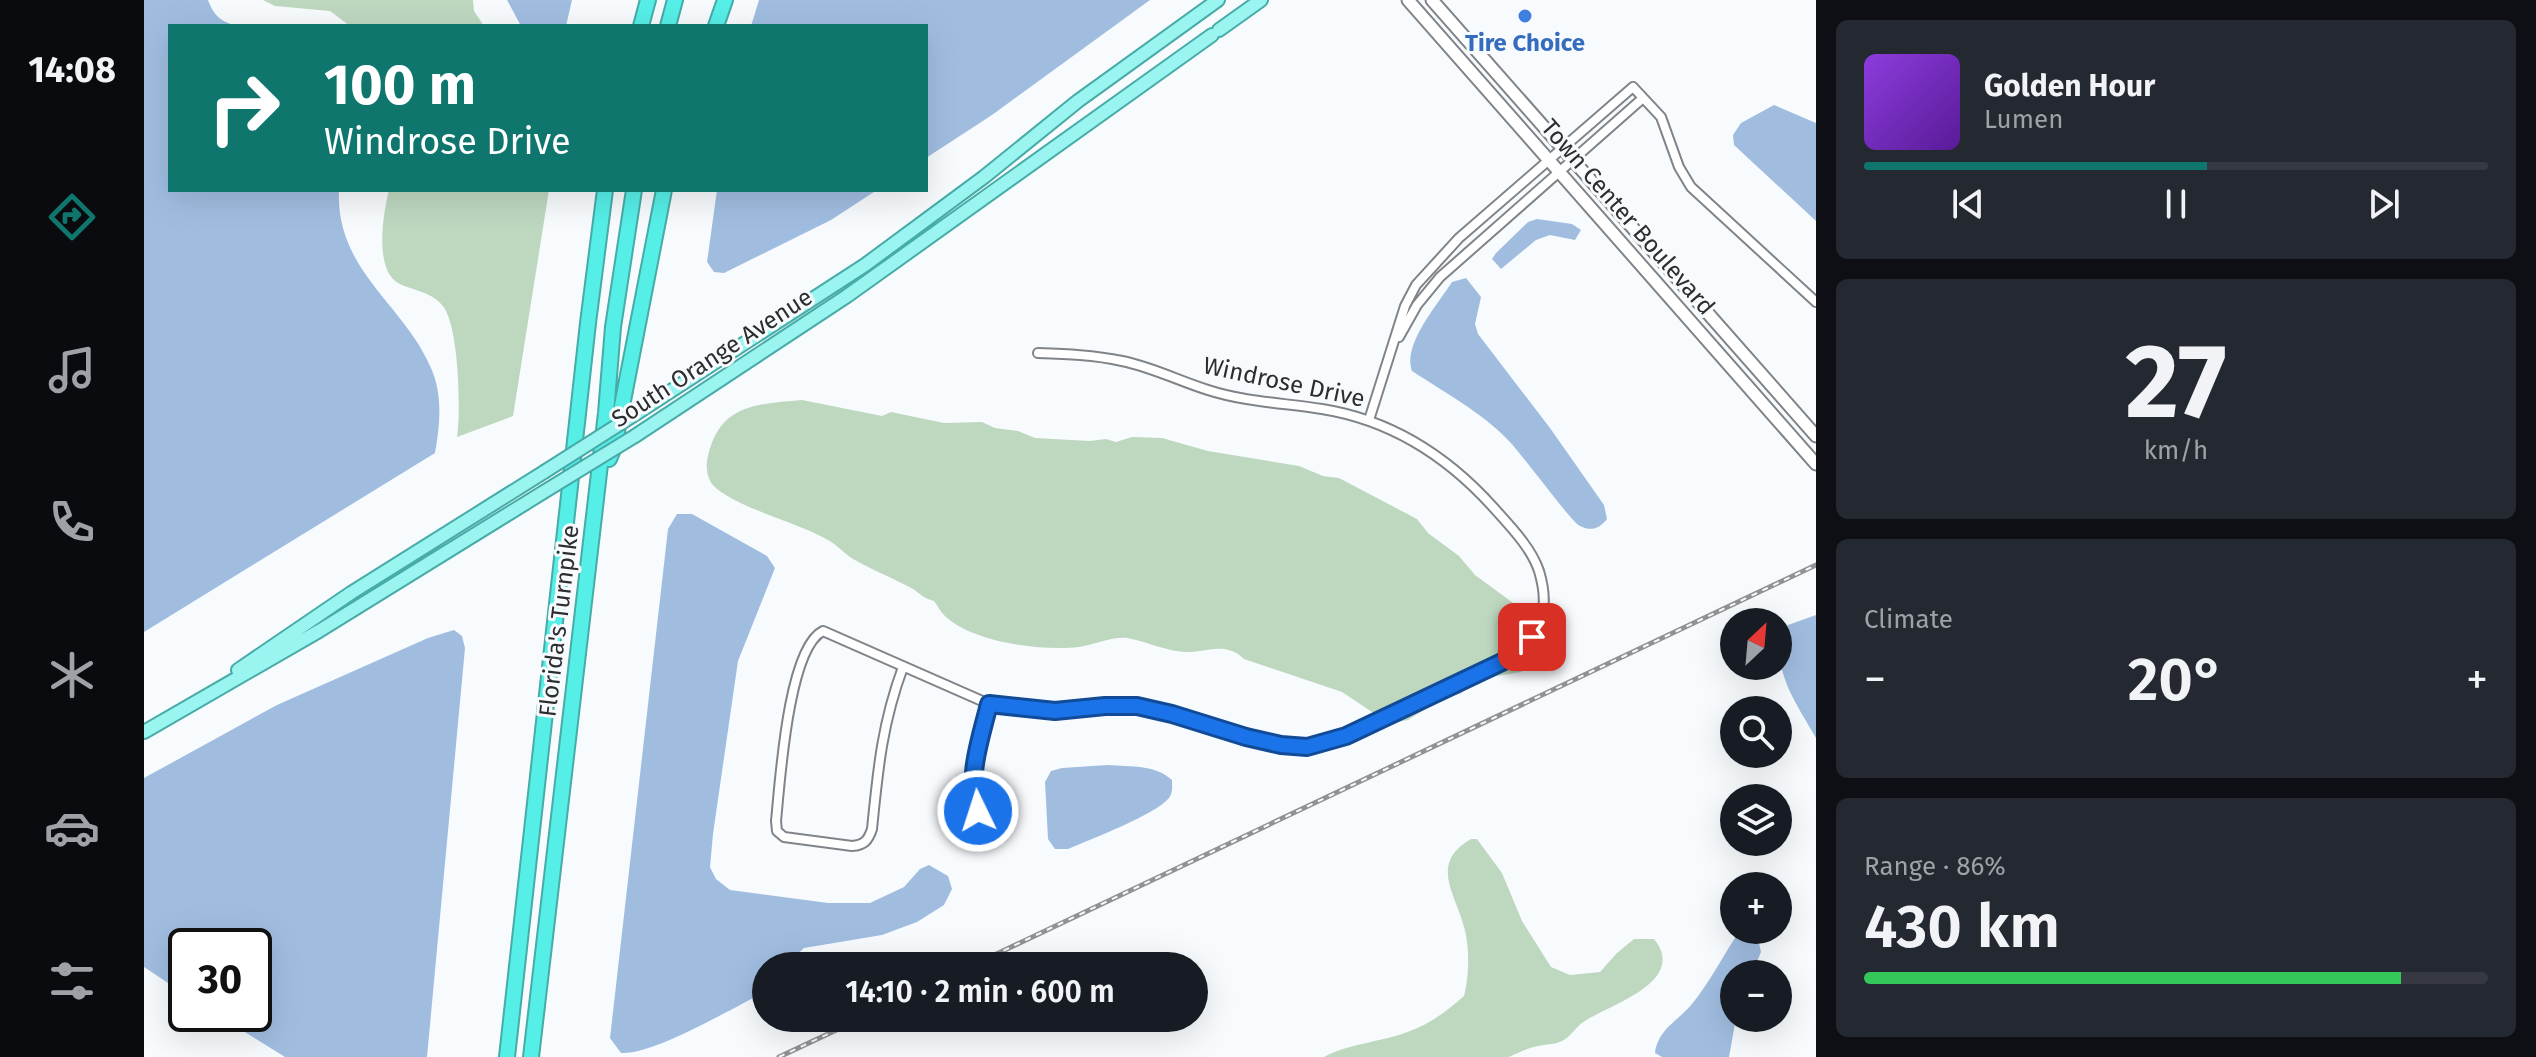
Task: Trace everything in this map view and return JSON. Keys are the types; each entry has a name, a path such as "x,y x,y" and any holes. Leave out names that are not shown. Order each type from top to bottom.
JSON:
{"highway":[{"path":"635,24 640,0"},
{"path":"642,24 648,0"},
{"path":"669,24 675,0"},
{"path":"717,24 725,0"},
{"name":"Florida's Turnpike","path":"507,1057 605,192"},
{"name":"Florida's Turnpike","path":"531,1057 613,327 634,192"},
{"path":"597,485 614,447 656,217 663,192"}],"main road":[{"name":"South Orange Avenue","path":"166,719 351,593 865,265 984,177 1078,101 1218,0"},
{"name":"South Orange Avenue","path":"144,732 319,631 635,436 847,296 1261,0"},
{"name":"Town Center Boulevard","path":"1408,0 1816,464"},
{"name":"Town Center Boulevard","path":"1432,0 1816,436"}],"street":[{"path":"1369,420 1405,306 1416,285 1459,238 1633,87 1661,117 1679,167 1691,187 1816,302"},
{"path":"1395,344 1417,305 1440,277 1643,98"},
{"path":"1459,238 1469,250"},
{"name":"Windrose Drive","path":"903,667 882,736 872,829 868,839 862,845 852,846 784,837 777,831 776,821 787,722 794,686 808,644 823,631 989,704 1055,711 1137,706 1246,737 1307,747 1346,736 1502,662 1522,649 1532,637 1545,608 1543,586 1536,564 1514,530 1478,491 1443,460 1412,439 1369,420 1209,390 1123,361 1038,353"},
{"path":"978,811 974,787 976,762 989,704"}],"green space":[{"path":"263,0 473,0 474,11 483,24 347,24 330,11 275,6"},
{"path":"389,192 549,192 513,416 457,437 459,408 455,348 448,315 437,300 398,283 390,276 383,253 384,212"},
{"path":"802,400 882,416 891,412 944,423 982,422 1035,438 1106,439 1116,442 1132,437 1162,438 1208,451 1299,466 1323,476 1339,478 1417,519 1428,533 1459,556 1475,575 1520,608 1537,625 1543,645 1539,657 1521,672 1479,679 1460,694 1443,698 1408,720 1397,722 1375,714 1342,692 1244,659 1230,650 1179,652 1121,638 1079,647 1046,648 989,638 956,625 934,601 853,559 828,540 741,503 711,482 707,469 708,456 721,426 731,416 756,406"},
{"path":"1471,839 1477,839 1502,873 1522,921 1551,967 1570,975 1600,972 1634,939 1654,939 1662,954 1661,968 1654,980 1582,1023 1562,1041 1509,1057 1324,1057 1417,1028 1464,996 1468,971 1467,944 1448,879 1448,868 1458,848"}],"water":[{"path":"144,0 208,0 219,18 232,24 168,24 168,192 339,192 341,218 348,243 359,265 405,324 431,368 437,389 438,432 435,453 144,632"},
{"path":"507,0 572,0 566,24 520,24"},
{"path":"759,0 1150,0 992,115 928,157 928,24 752,24"},
{"path":"1774,105 1816,123 1816,221 1734,145 1733,135 1741,123"},
{"path":"717,192 874,192 831,220 724,273 714,272 707,262"},
{"path":"1537,219 1572,224 1581,230 1575,240 1550,235 1536,240 1501,269 1492,259 1496,253 1528,222"},
{"path":"1466,278 1481,297 1475,324 1478,334 1604,505 1607,519 1599,527 1588,529 1580,526 1497,430 1412,371 1412,349 1423,325 1452,282"},
{"path":"677,514 692,514 767,556 775,568 738,661 713,834 710,867 716,879 730,890 828,903 870,903 904,887 920,869 929,865 948,876 952,889 944,905 917,922 882,935 804,948 800,952 752,952 752,999 653,1047 621,1053 610,1038 668,529"},
{"path":"1816,615 1816,738 1785,680 1792,680 1792,624"},
{"path":"454,630 462,636 465,648 427,1057 285,1057 245,1032 272,1032 272,928 168,928 168,983 144,967 144,778 277,705 428,638"},
{"path":"1108,765 1158,771 1172,780 1169,798 1151,812 1122,826 1068,849 1055,849 1048,839 1045,782 1051,771"},
{"path":"1731,944 1759,944 1761,952 1758,960 1721,960"},
{"path":"1720,962 1720,1032 1733,1032 1729,1057 1662,1057 1655,1053 1664,1031 1687,1010"}],"railway":[{"path":"1001,952 1816,565"},
{"path":"779,1057 832,1032"}],"place":[{"name":"Tire Choice","path":"1525,16"}],"route":[{"path":"978,811 974,787 976,762 989,704 1033,711 1137,706 1246,737 1307,747 1346,736 1502,662 1522,649 1532,637"}]}
